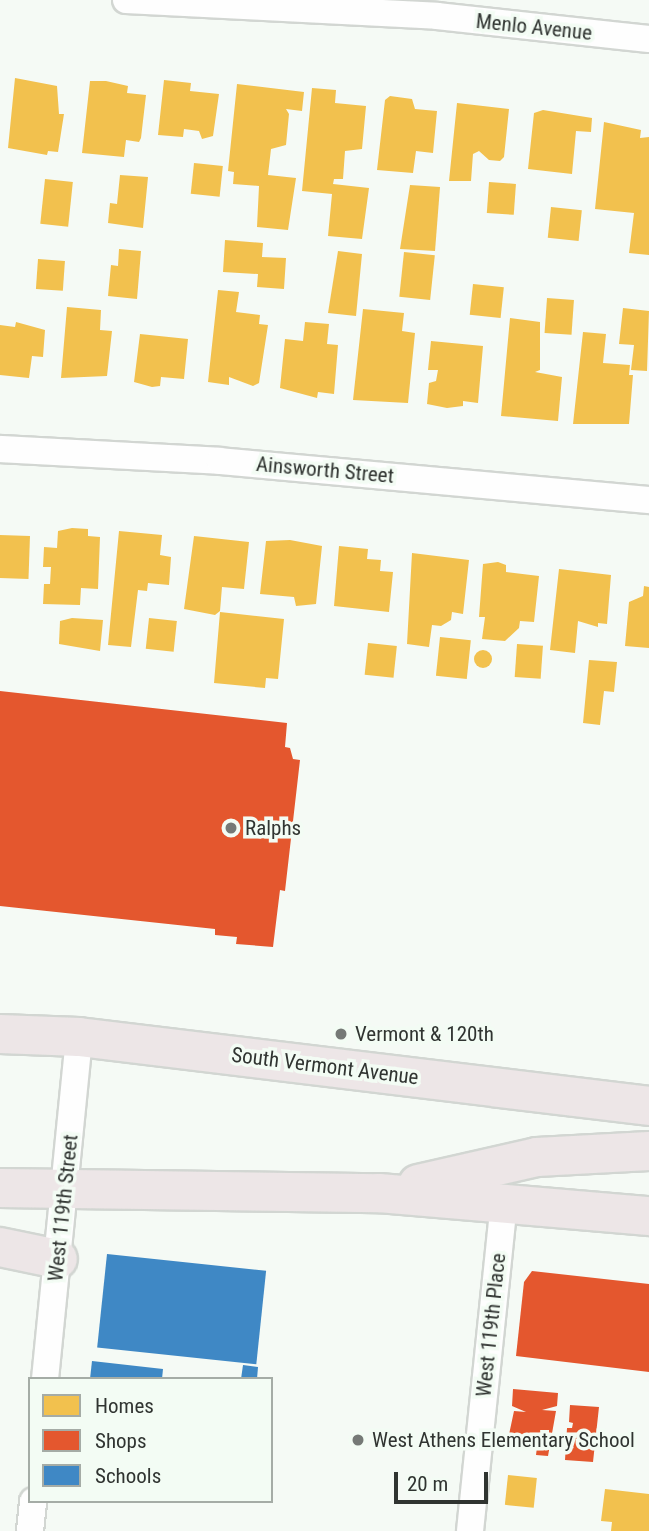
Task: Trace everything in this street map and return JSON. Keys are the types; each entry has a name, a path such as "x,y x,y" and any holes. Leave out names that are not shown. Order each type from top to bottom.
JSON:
{"main road":[{"name":"South Vermont Avenue","path":"0,1034 79,1037 649,1106"},
{"path":"379,1193 537,1157 649,1151"},
{"path":"0,1188 379,1193 649,1216"},
{"path":"0,1247 58,1259"}],"street":[{"name":"Menlo Avenue","path":"125,0 437,16 649,39"},
{"name":"Ainsworth Street","path":"0,449 220,461 649,500"},
{"name":"West 119th Street","path":"45,1377 79,1037"},
{"name":"West 119th Place","path":"470,1531 504,1203"},
{"path":"30,1531 33,1503"}],"building: Homes":[{"path":"15,78 57,86 59,114 64,114 58,152 48,151 47,155 8,148"},
{"path":"164,80 191,83 190,91 219,94 213,136 202,139 199,131 184,129 183,137 158,135"},
{"path":"90,81 128,86 127,93 146,95 141,138 139,142 126,140 124,157 82,153"},
{"path":"237,84 304,92 302,111 286,109 289,114 286,145 271,149 268,175 296,178 288,230 257,227 259,186 233,184 234,172 228,171"},
{"path":"312,88 336,90 335,103 366,106 362,149 345,151 343,179 334,179 333,184 369,188 362,239 328,236 332,194 302,191"},
{"path":"390,96 412,99 415,109 437,111 433,153 416,151 413,173 377,170 385,100"},
{"path":"457,103 509,109 504,157 500,161 489,160 479,151 473,154 471,181 449,181"},
{"path":"543,110 592,118 591,132 576,131 572,174 528,169 534,113"},
{"path":"604,122 641,130 640,138 649,137 649,255 629,253 634,213 595,209"},
{"path":"194,163 223,166 220,197 191,194"},
{"path":"120,175 148,177 143,228 108,223 110,203 117,204"},
{"path":"45,179 73,182 68,227 40,224"},
{"path":"489,182 516,184 514,215 487,213"},
{"path":"410,185 440,187 435,251 400,249"},
{"path":"551,207 582,210 579,241 548,238"},
{"path":"225,240 263,243 262,257 286,258 284,289 257,287 258,274 223,272"},
{"path":"119,249 141,251 137,299 108,296 111,265 118,266"},
{"path":"338,251 362,254 356,316 328,313"},
{"path":"404,252 435,255 430,300 399,297"},
{"path":"38,259 65,261 63,291 36,289"},
{"path":"473,284 504,287 501,318 470,315"},
{"path":"218,290 239,292 236,312 260,315 259,324 268,325 259,383 253,386 229,377 229,385 208,382"},
{"path":"547,298 574,300 571,335 545,333"},
{"path":"67,307 101,310 100,330 112,331 107,376 61,378"},
{"path":"623,308 649,311 647,371 631,370 634,345 619,344"},
{"path":"363,309 404,313 402,331 415,333 408,403 353,400"},
{"path":"510,318 540,322 540,370 535,372 562,377 558,421 501,416"},
{"path":"16,322 45,330 43,357 32,356 29,378 0,375 0,325 15,327"},
{"path":"305,322 329,324 327,344 338,345 334,394 318,392 317,398 280,388 285,339 303,341"},
{"path":"583,332 606,334 603,363 630,365 629,375 633,375 629,424 573,424"},
{"path":"140,334 188,339 184,379 161,377 160,386 152,387 134,382"},
{"path":"431,341 483,346 478,403 463,401 463,406 447,408 427,404 429,383 436,381 438,370 428,370"},
{"path":"88,529 88,536 100,537 98,589 81,588 80,605 43,604 44,584 50,584 51,567 43,567 44,547 57,548 58,531"},
{"path":"119,531 162,535 160,555 171,557 169,585 148,583 147,591 138,590 131,647 108,645"},
{"path":"0,535 30,536 28,579 0,578"},
{"path":"194,536 249,542 244,589 222,587 220,611 215,615 184,609"},
{"path":"290,540 322,546 316,604 296,606 294,597 260,594 266,541"},
{"path":"339,546 368,549 367,559 381,560 380,571 393,572 389,612 334,606"},
{"path":"412,553 469,560 463,614 452,612 451,620 441,626 432,625 429,647 407,644"},
{"path":"498,562 506,565 506,572 539,576 534,622 520,621 519,628 505,641 482,639 485,617 479,617 483,564"},
{"path":"559,569 611,575 607,624 598,623 598,627 578,621 575,653 550,650"},
{"path":"644,586 649,587 649,648 625,646 629,602 643,596"},
{"path":"220,612 284,619 278,679 266,678 265,688 214,683"},
{"path":"72,618 103,620 100,651 59,644 60,621"},
{"path":"149,618 177,621 174,652 146,649"},
{"path":"440,637 471,640 467,679 436,676"},
{"path":"368,643 397,646 393,678 365,675"},
{"path":"517,644 543,646 541,679 515,677"},
{"path":"483,650 489,653 492,659 489,665 483,668 477,665 474,659 477,653"},
{"path":"589,660 617,662 614,692 604,691 600,725 583,723"},
{"path":"508,1475 537,1478 534,1508 505,1505"},
{"path":"605,1489 649,1494 649,1531 611,1531 612,1522 601,1521"}],"building: Shops":[{"path":"0,691 287,723 285,747 290,748 293,759 300,760 285,891 280,890 273,947 236,944 237,937 215,935 215,929 0,906"},
{"path":"532,1271 649,1284 649,1372 516,1356 524,1282"},
{"path":"513,1389 558,1393 557,1406 542,1410 556,1411 548,1456 536,1455 537,1447 507,1444 514,1411 526,1412 512,1406"},
{"path":"570,1405 599,1407 593,1462 565,1460 567,1428 572,1428 573,1423 569,1422"}],"building: Schools":[{"path":"107,1254 266,1271 256,1364 97,1347"},
{"path":"92,1361 163,1369 162,1377 90,1377"},
{"path":"243,1365 258,1367 257,1377 241,1377"}],"place":[{"name":"Ralphs","path":"231,828"},
{"name":"Vermont & 120th","path":"341,1034"},
{"name":"West Athens Elementary School","path":"358,1440"}]}
